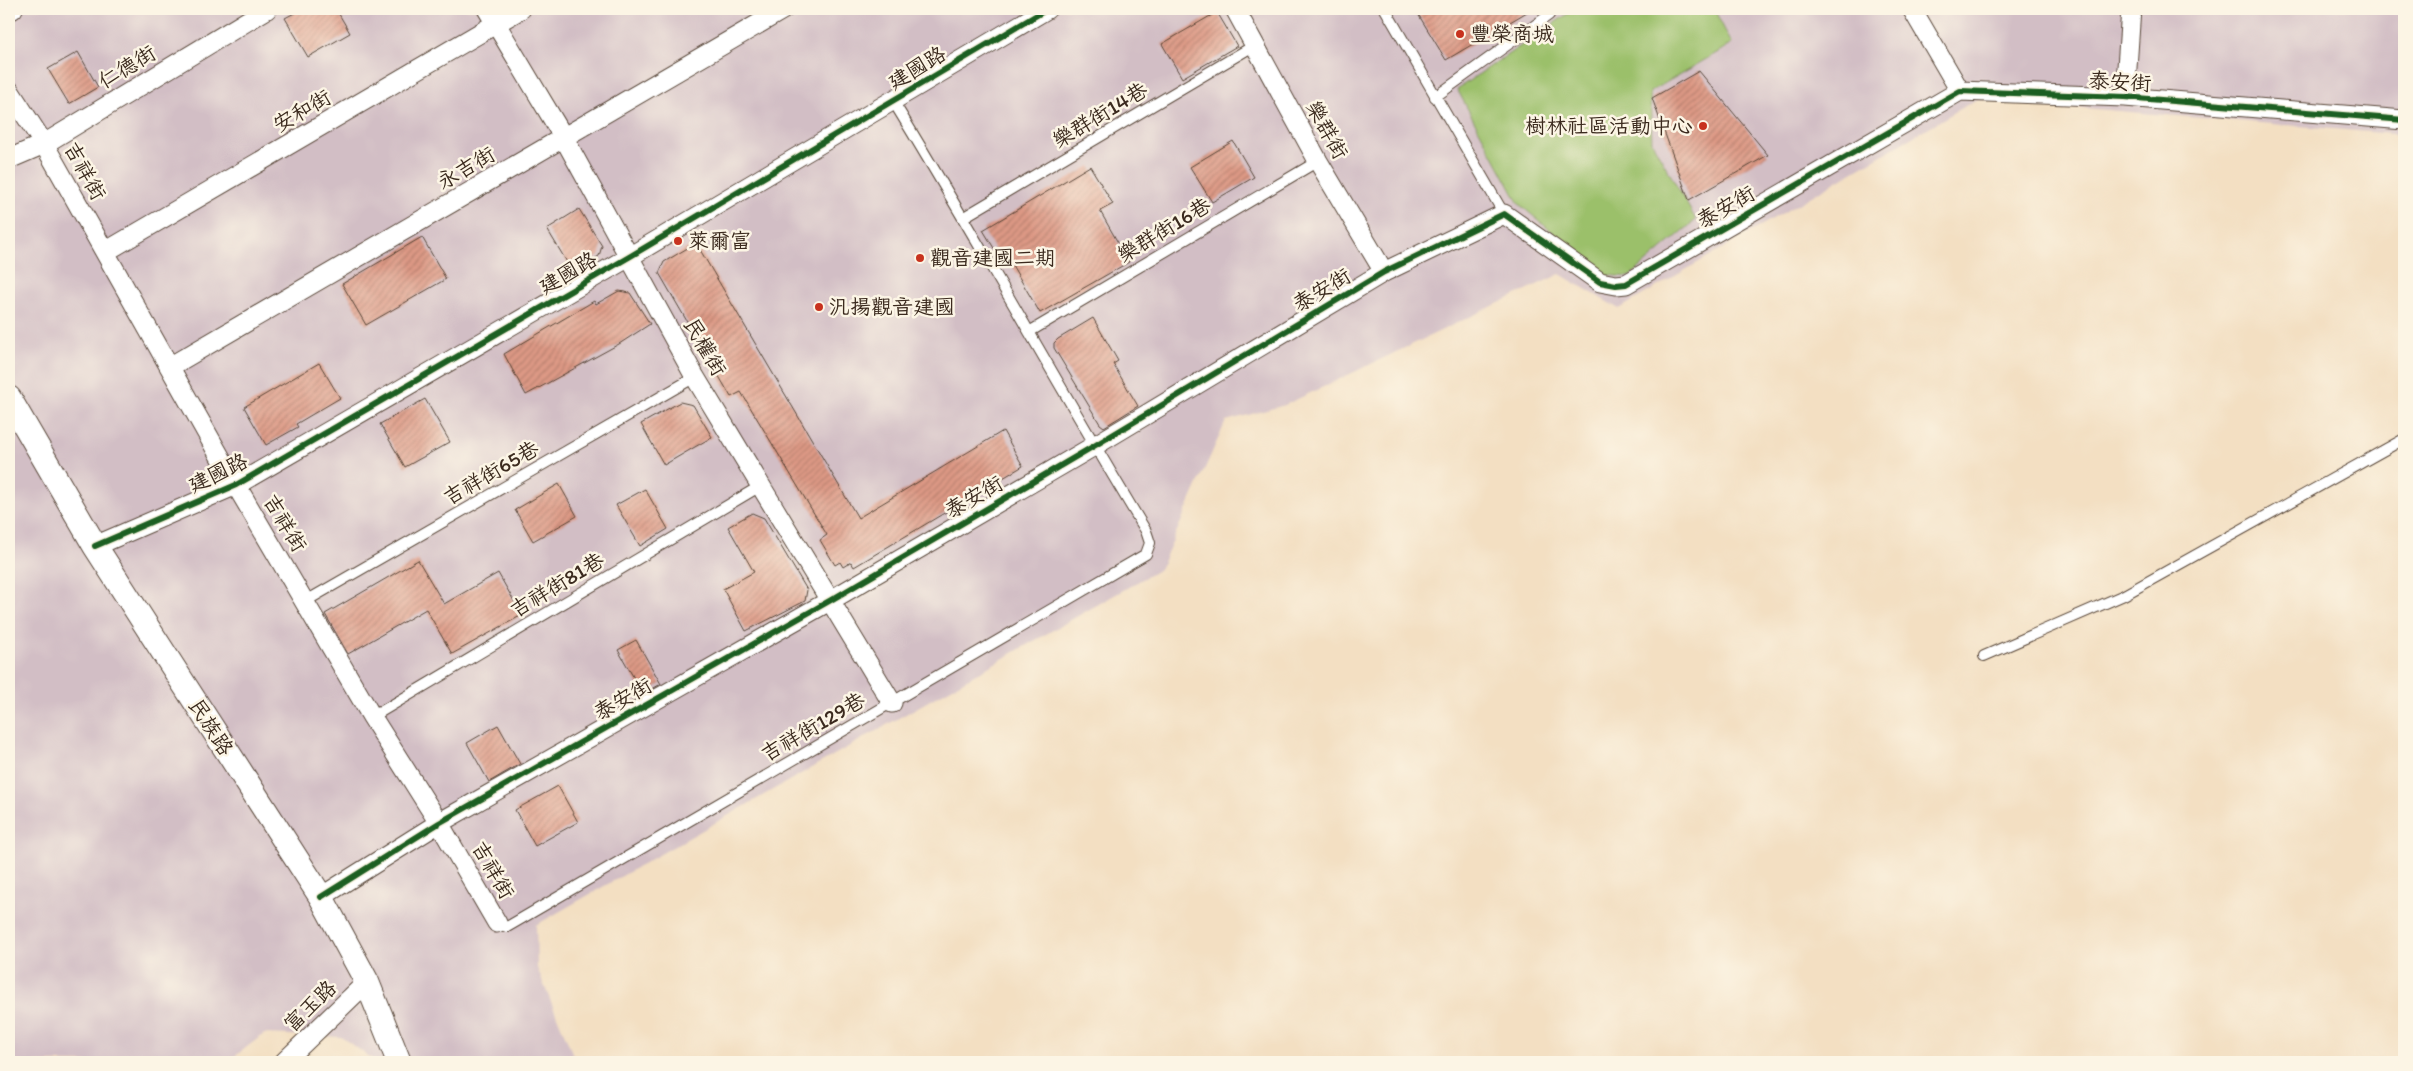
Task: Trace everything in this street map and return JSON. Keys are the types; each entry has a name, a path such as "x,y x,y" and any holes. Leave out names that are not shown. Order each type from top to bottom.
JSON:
{"street":[{"path":"9,11 13,9"},
{"name":"仁德街","path":"9,159 44,144 267,9"},
{"name":"安和街","path":"105,252 491,16 521,9"},
{"name":"永吉街","path":"171,366 784,9"},
{"name":"建國路","path":"95,546 236,485 629,257 1047,9"},
{"name":"樂群街","path":"1235,9 1318,161 1384,272"},
{"path":"1912,9 1960,91"},
{"path":"2125,97 2131,9"},
{"name":"民權街","path":"491,16 564,138 695,378 762,485 892,703"},
{"name":"吉祥街","path":"9,90 44,144 171,366 236,485 372,717 439,823 497,923"},
{"name":"泰安街","path":"321,897 439,823 830,600 1094,446 1384,272 1504,214 1600,282 1616,286 1626,284 1960,91 2125,97 2404,120"},
{"name":"民族路","path":"9,398 95,546 321,897 367,982 399,1062"},
{"name":"富玉路","path":"284,1062 367,982"}],"lane":[{"path":"1384,9 1504,214"},
{"path":"1435,97 1549,15 1550,9"},
{"name":"樂群街14巷","path":"964,217 1255,45"},
{"path":"893,101 964,217 1094,446"},
{"name":"樂群街16巷","path":"1029,332 1318,161"},
{"name":"吉祥街65巷","path":"306,602 695,378"},
{"path":"1984,656 2124,594 2404,439"},
{"name":"吉祥街129巷","path":"497,923 507,927 1146,554 1150,543 1146,531 1094,446"},
{"name":"吉祥街81巷","path":"372,717 762,485"}],"shaded area":[{"path":"9,9 2404,9 2404,135 1977,99 1619,309 1560,274 1285,405 1226,421 1160,569 536,925 537,968 576,1062 377,1062 341,1037 264,1034 227,1062 9,1062"}],"green space":[{"path":"1568,9 1714,9 1732,44 1650,92 1652,142 1696,220 1629,277 1603,275 1519,204 1457,89 1569,13"}],"building":[{"path":"302,9 336,9 350,33 308,57 285,18"},
{"name":"豐榮商城","path":"1415,9 1532,9 1446,60"},
{"path":"1217,12 1237,46 1182,78 1162,44"},
{"path":"78,52 98,87 69,104 48,69"},
{"name":"樹林社區活動中心","path":"1699,71 1768,155 1689,200 1652,98"},
{"path":"1233,141 1254,177 1212,202 1190,167"},
{"path":"1090,166 1113,204 1100,211 1129,262 1040,313 1012,265 1006,268 983,230"},
{"path":"579,209 602,246 599,256 573,272 547,229"},
{"path":"422,237 446,279 366,325 342,284"},
{"path":"696,243 858,518 1003,431 1023,466 854,567 851,562 843,567 840,562 835,565 820,540 827,535 741,392 731,397 659,273 664,262"},
{"path":"619,291 630,293 650,324 619,344 526,395 504,354 594,301 596,304"},
{"path":"1093,318 1118,361 1113,364 1138,406 1104,427 1100,424 1054,348 1054,343 1058,339"},
{"path":"319,363 340,398 296,424 298,427 266,445 244,407"},
{"path":"425,399 450,442 405,467 380,424"},
{"path":"680,402 693,405 712,437 664,465 641,424"},
{"path":"559,484 577,516 533,541 515,510"},
{"path":"645,489 668,529 640,546 616,505"},
{"path":"752,513 764,518 807,590 805,601 746,631 723,589 754,572 728,527"},
{"path":"418,560 444,604 498,573 522,615 452,654 426,609 348,654 325,614"},
{"path":"636,640 661,684 643,694 618,650"},
{"path":"498,725 520,764 489,782 467,743"},
{"path":"558,786 578,822 535,846 515,810"}],"cycle path":[{"path":"95,546 236,485 629,257 1047,9"},
{"path":"321,897 439,823 831,600 1094,446 1384,272 1504,214 1600,282 1616,285 1626,284 1960,91 2125,97 2404,120"}],"place":[{"name":"豐榮商城","path":"1460,34"},
{"name":"樹林社區活動中心","path":"1703,126"},
{"name":"萊爾富","path":"678,241"},
{"name":"觀音建國二期","path":"920,258"},
{"name":"汎揚觀音建國","path":"819,307"}]}
